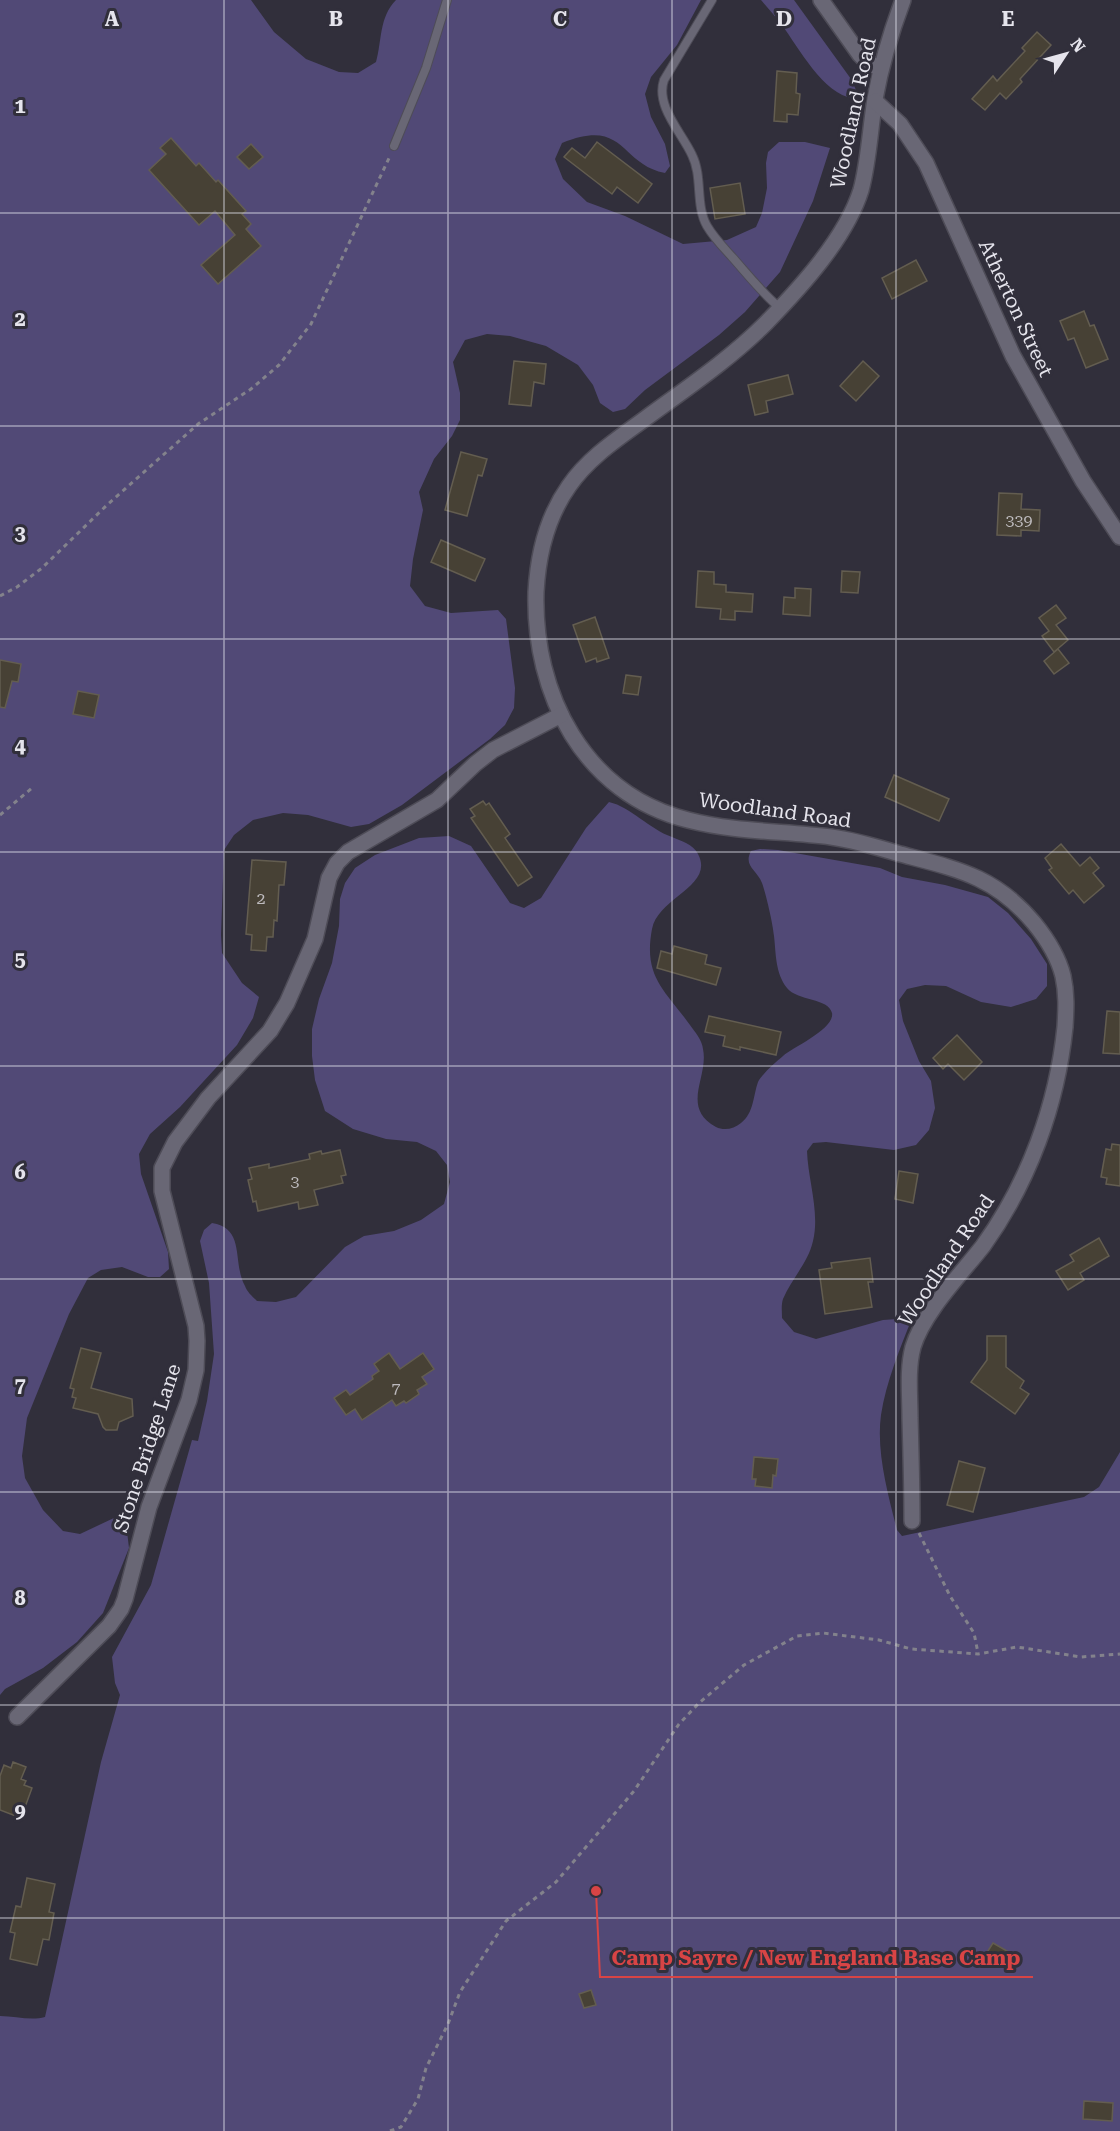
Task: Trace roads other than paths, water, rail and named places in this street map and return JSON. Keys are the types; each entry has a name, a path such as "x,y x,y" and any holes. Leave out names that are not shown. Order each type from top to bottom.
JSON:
{"street":[{"path":"821,0 854,48 867,62 881,69"},
{"name":"Woodland Road","path":"903,0 881,69 865,173 854,207 828,250 780,308 750,338 720,364 594,459 578,474 561,497 543,539 536,592 537,631 542,658 548,683 561,715 580,746 596,766 616,784 644,803 690,821 849,840 962,871 987,881 1009,897 1043,934 1062,969 1066,995 1062,1052 1053,1096 1037,1145 1002,1217 927,1319 914,1345 910,1385 912,1521"},
{"name":"Atherton Street","path":"875,101 900,124 921,156 1013,356 1083,482 1120,537"},
{"name":"Stone Bridge Lane","path":"17,1717 109,1626 121,1609 153,1491 189,1400 196,1370 197,1333 190,1297 162,1191 161,1179 166,1156 197,1111 262,1040 278,1018 296,986 312,947 329,878 336,863 348,852 437,800 474,764 493,750 561,715"}],"lane":[{"path":"394,146 434,46 447,0"},
{"path":"712,0 664,80 662,92 672,121 696,164 701,211 706,225 758,287 780,308"}],"place":[{"name":"Camp Sayre / New England Base Camp","path":"596,1891"}]}
